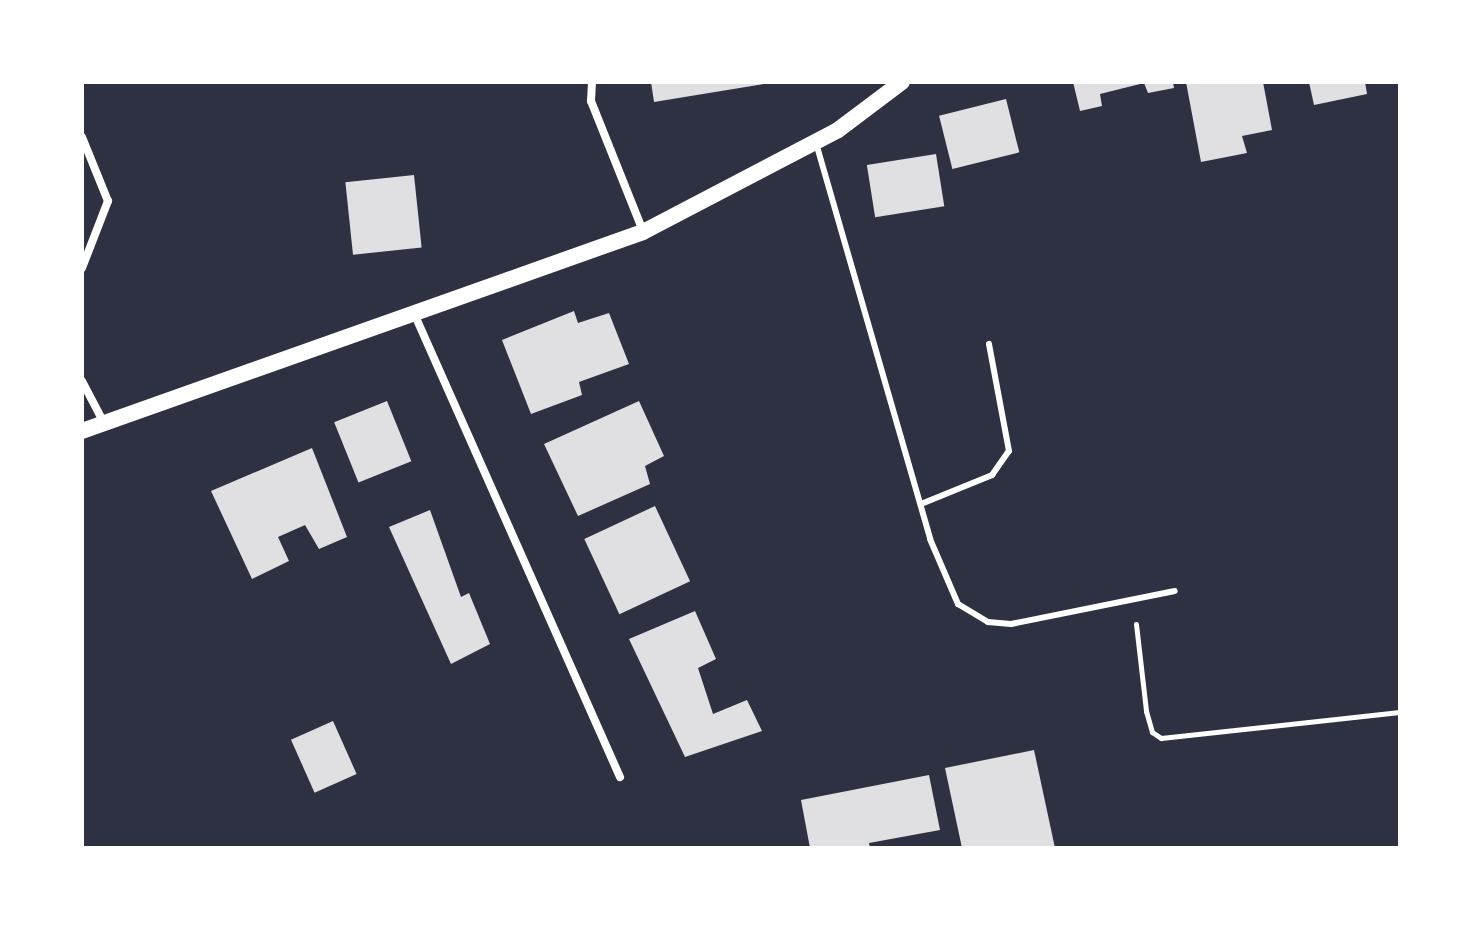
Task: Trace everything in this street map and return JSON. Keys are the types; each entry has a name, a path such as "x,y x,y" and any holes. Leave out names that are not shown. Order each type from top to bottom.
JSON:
{"main road":[{"path":"82,431 413,311 643,232 815,143 902,82"}],"street":[{"path":"592,82 591,101 643,232"},
{"path":"82,137 108,201 82,268"},
{"path":"413,311 620,777"},
{"path":"82,381 104,423"}],"lane":[{"path":"815,143 947,588 958,604 988,622 1011,624 1175,591"},
{"path":"921,504 992,475 1009,451 989,344"}],"path":[{"path":"1133,600 1146,711 1152,732 1161,738 1400,712"}],"building":[{"path":"651,82 764,82 764,84 654,102"},
{"path":"1073,82 1173,82 1174,88 1148,93 1144,83 1100,94 1102,106 1080,111"},
{"path":"1186,82 1263,82 1272,130 1242,136 1247,153 1201,162"},
{"path":"1309,82 1365,82 1367,94 1314,105"},
{"path":"1006,99 1019,152 952,169 939,116"},
{"path":"936,154 944,206 875,217 867,165"},
{"path":"414,175 422,248 353,255 345,182"},
{"path":"574,311 578,323 609,313 629,364 579,382 582,395 531,414 502,340"},
{"path":"387,401 411,461 358,483 334,422"},
{"path":"639,401 664,456 645,466 650,484 578,516 544,444"},
{"path":"312,448 347,537 319,549 305,525 278,537 289,561 252,579 211,491"},
{"path":"655,506 690,581 619,614 584,539"},
{"path":"430,510 461,597 469,593 490,644 451,664 389,527"},
{"path":"695,611 716,659 698,668 713,714 747,700 762,731 685,757 629,639"},
{"path":"333,721 357,774 315,793 291,740"},
{"path":"1034,750 1055,848 962,848 945,768"},
{"path":"929,775 940,830 869,843 870,848 810,848 801,800"}]}
